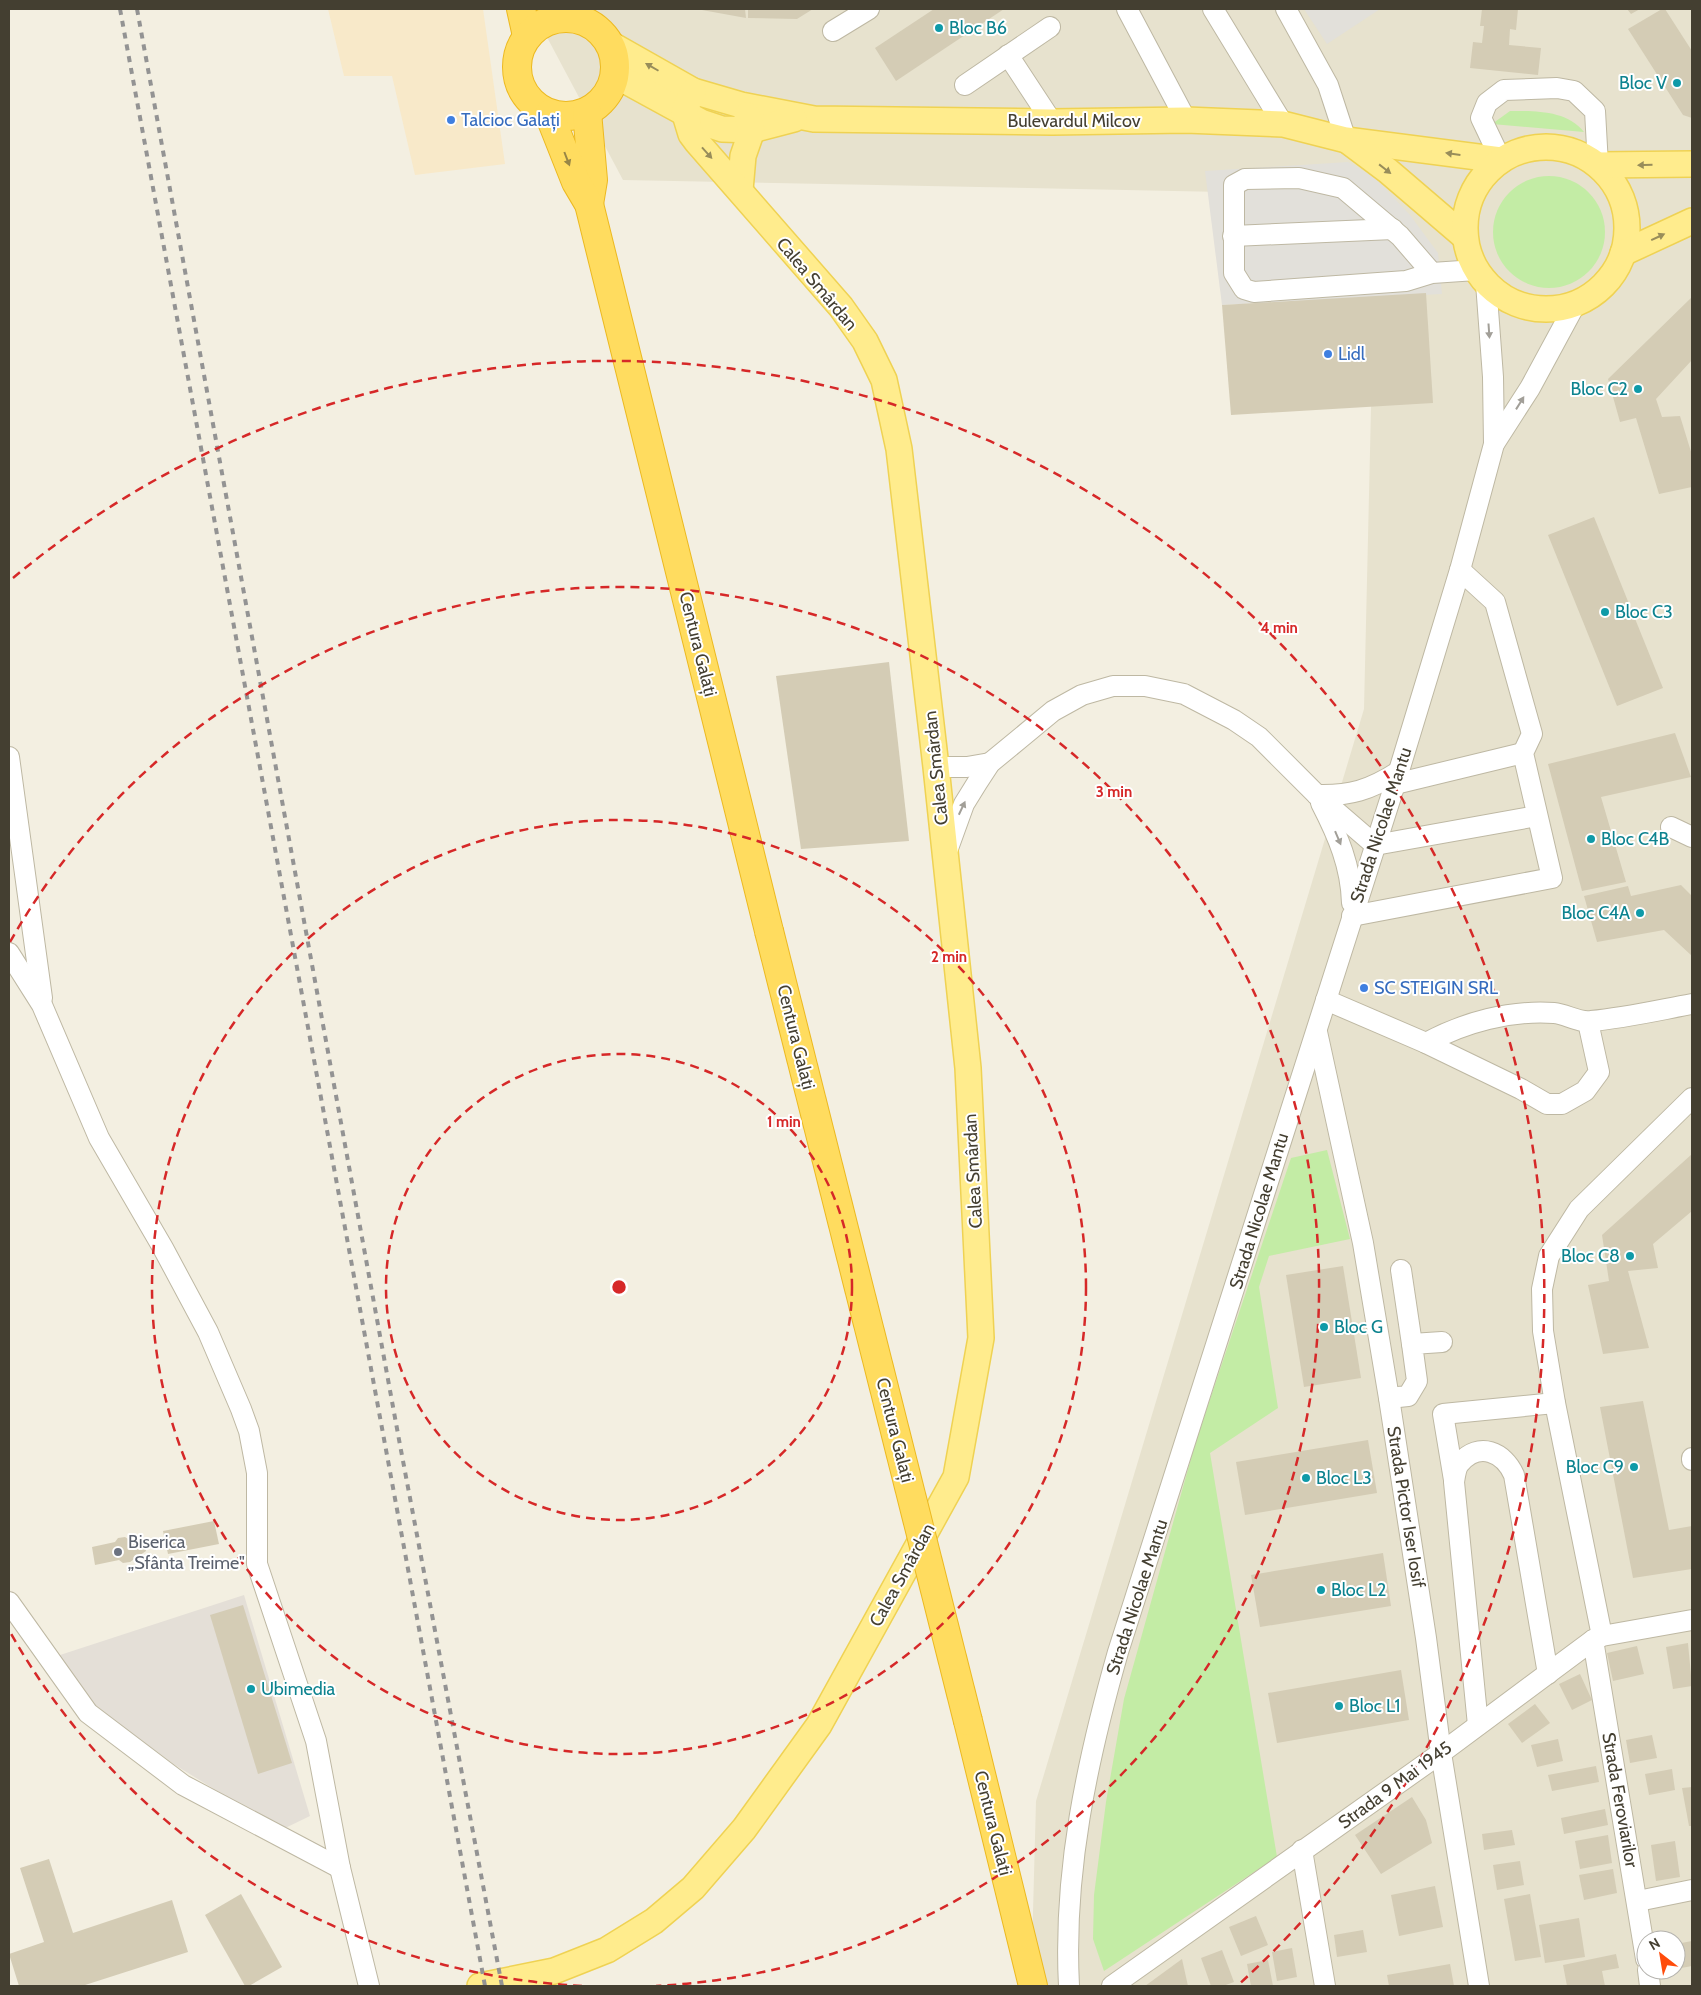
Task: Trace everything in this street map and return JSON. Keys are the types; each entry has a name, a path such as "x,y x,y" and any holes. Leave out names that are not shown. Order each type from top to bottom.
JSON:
{"highway":[{"path":"521,9 527,36"},
{"path":"569,13 600,31 610,44 615,58 615,75 608,93 599,104 587,112 568,116 549,114 538,108 528,98 520,87 517,74 517,60 520,48 527,36 547,21 569,13"},
{"name":"Centura Galați","path":"587,112 593,180 589,204"},
{"name":"Centura Galați","path":"549,114 576,182 589,204 1033,1986"}],"main road":[{"name":"Bulevardul Milcov","path":"610,44 686,103 700,122 722,129 752,130 801,118"},
{"name":"Bulevardul Milcov","path":"615,75 686,103 741,105 801,118 1052,122 1186,120 1283,124 1346,140 1501,160"},
{"name":"Calea Smârdan","path":"480,1986 554,1971 607,1950 654,1921 693,1888 744,1829 819,1725 956,1477 981,1338 968,1068 946,854 898,449 884,380 865,341 841,307 769,227 740,190 691,134 686,103"},
{"path":"740,190 743,156 752,130 741,105"},
{"name":"Bulevardul Milcov","path":"1346,140 1388,171 1465,238"},
{"path":"1533,148 1568,150 1598,165 1611,179 1624,206 1627,234 1623,253 1612,274 1596,292 1576,303 1560,308 1528,307 1512,302 1481,276 1469,254 1465,238 1465,220 1469,202 1476,186 1487,172 1501,160 1533,148"},
{"path":"1598,165 1692,164"},
{"path":"1623,253 1692,221"}],"street":[{"path":"833,31 869,9"},
{"path":"1126,9 1186,120"},
{"path":"1213,9 1283,124"},
{"path":"1286,9 1328,85 1346,140"},
{"path":"965,86 1050,27"},
{"path":"1008,55 1052,122"},
{"path":"1501,160 1481,118 1487,103 1504,90 1557,88 1574,91 1595,111 1598,165"},
{"path":"1432,273 1393,229 1343,188 1299,178 1245,180 1234,185 1234,273 1244,289 1254,292 1406,281 1432,273 1481,276"},
{"path":"1233,236 1393,229"},
{"name":"Strada Nicolae Mantu","path":"1069,1986 1068,1930 1072,1867 1085,1781 1102,1709 1396,778 1460,570 1494,444 1493,377 1481,276"},
{"name":"Strada Nicolae Mantu","path":"1494,444 1530,388 1576,303"},
{"path":"1317,795 1339,838 1347,862 1352,886 1352,916 1552,878 1523,753 1532,734 1495,602 1460,570"},
{"path":"946,854 964,804 990,763 1053,711 1082,695 1113,686 1145,686 1184,694 1234,720 1259,737 1317,795 1375,845 1537,816"},
{"path":"1317,795 1341,795 1366,790 1396,778 1523,753"},
{"path":"9,757 42,1005"},
{"path":"936,767 958,768 990,763"},
{"path":"1671,827 1692,837"},
{"path":"9,953 42,1005 99,1138 164,1248 208,1332 242,1409 249,1431 257,1472 257,1564 316,1741 340,1868 370,1986"},
{"path":"1326,1000 1426,1043 1521,1089 1547,1104 1562,1104 1585,1091 1600,1072 1588,1022"},
{"path":"1426,1043 1448,1031 1481,1020 1538,1012 1561,1013 1588,1022 1692,1004"},
{"name":"Strada Pictor Iser Iosif","path":"1316,1030 1363,1243 1389,1398 1426,1638 1441,1753 1479,1986"},
{"name":"Strada Feroviarilor","path":"1642,1930 1597,1638 1554,1403 1543,1331 1542,1289 1549,1256 1579,1209 1692,1098"},
{"path":"1389,1398 1408,1396 1417,1382 1401,1270"},
{"path":"1412,1344 1442,1342"},
{"path":"1478,1725 1454,1482 1443,1414 1554,1403"},
{"path":"1454,1482 1459,1464 1468,1456 1483,1452 1496,1453 1508,1462 1514,1475 1548,1674"},
{"path":"9,1602 88,1713 183,1785 340,1868"},
{"name":"Strada 9 Mai 1945","path":"1112,1986 1441,1753 1597,1638 1692,1620"},
{"path":"1302,1850 1325,1986"},
{"path":"1638,1901 1692,1890"}],"shaded area":[{"name":"Talcioc Galați","path":"328,9 483,9 505,164 415,175 392,76 344,76"},
{"path":"532,9 1692,9 1692,1986 1031,1986 1036,1801 1364,709 1376,195 623,180"},
{"path":"1304,9 1380,9 1327,44"},
{"path":"1348,162 1375,178 1410,215 1438,253 1442,294 1222,305 1205,171"},
{"path":"244,1595 310,1816 281,1830 175,1765 96,1707 57,1656"}],"green space":[{"path":"1510,111 1550,113 1569,119 1584,132 1492,124"},
{"path":"1549,176 1560,177 1570,181 1588,193 1600,211 1604,221 1604,243 1600,253 1588,271 1570,283 1560,287 1549,288 1538,287 1528,283 1510,271 1498,253 1494,243 1493,232 1494,221 1498,211 1510,193 1528,181 1538,177"},
{"path":"1327,1150 1350,1239 1269,1256 1259,1287 1278,1408 1210,1453 1277,1857 1104,1971 1093,1939 1094,1895 1106,1802 1124,1699 1195,1444 1291,1158"}],"building":[{"path":"745,9 746,18 702,10"},
{"path":"748,9 813,9 797,19 748,18"},
{"name":"Bloc B6","path":"934,9 1004,9 896,81 875,48"},
{"path":"1482,9 1518,9 1516,30 1510,29 1509,45 1541,48 1538,75 1470,68 1473,42 1482,43 1484,26 1480,26"},
{"path":"1627,9 1640,9 1631,14"},
{"name":"Bloc V","path":"1665,9 1692,51 1692,118 1683,115 1628,29"},
{"name":"Lidl","path":"1426,293 1433,403 1231,415 1222,305"},
{"name":"Bloc C2","path":"1692,297 1692,360 1656,399 1662,417 1680,416 1692,455 1692,487 1659,494 1636,418 1620,422 1608,379"},
{"name":"Bloc C3","path":"1594,517 1663,688 1617,706 1548,535"},
{"path":"889,662 909,841 801,849 776,676"},
{"name":"Bloc C4B","path":"1675,733 1691,777 1601,797 1626,882 1582,891 1548,764"},
{"name":"Bloc C4A","path":"1681,885 1692,896 1692,956 1664,930 1597,942 1584,896 1628,886 1631,896"},
{"name":"Bloc C8","path":"1692,1154 1692,1211 1653,1244 1658,1268 1628,1271 1649,1348 1603,1354 1588,1285 1609,1281 1602,1235"},
{"name":"Bloc G","path":"1343,1266 1361,1378 1304,1387 1286,1275"},
{"name":"Bloc C9","path":"1643,1401 1669,1530 1692,1526 1692,1569 1633,1578 1600,1407"},
{"name":"Bloc L3","path":"1368,1440 1377,1493 1245,1515 1236,1462"},
{"path":"214,1521 219,1544 168,1554 163,1531"},
{"name":"Biserica „Sfânta Treime\"","path":"125,1537 128,1539 139,1539 144,1542 146,1551 130,1562 123,1563 119,1560 95,1565 92,1547 115,1542 118,1538"},
{"name":"Bloc L2","path":"1383,1553 1391,1606 1260,1627 1251,1575"},
{"name":"Ubimedia","path":"243,1605 292,1763 258,1774 210,1615"},
{"path":"1688,1643 1692,1686 1673,1689 1666,1647"},
{"path":"1637,1646 1644,1674 1613,1681 1607,1653"},
{"name":"Bloc L1","path":"1401,1670 1409,1720 1277,1743 1268,1693"},
{"path":"1580,1674 1592,1700 1572,1710 1559,1684"},
{"path":"1535,1704 1550,1723 1522,1743 1508,1724"},
{"path":"1652,1735 1657,1758 1630,1763 1626,1740"},
{"path":"1558,1739 1563,1761 1537,1767 1531,1745"},
{"path":"1596,1766 1599,1782 1552,1791 1548,1775"},
{"path":"1672,1769 1675,1790 1649,1795 1645,1774"},
{"path":"1692,1787 1692,1826 1689,1826 1682,1788"},
{"path":"1412,1797 1426,1820 1432,1843 1381,1874 1355,1835"},
{"path":"1605,1809 1608,1825 1564,1834 1561,1818"},
{"path":"1512,1830 1515,1845 1484,1850 1482,1834"},
{"path":"1608,1835 1612,1863 1580,1869 1575,1841"},
{"path":"1675,1841 1680,1877 1656,1881 1651,1845"},
{"path":"49,1859 73,1933 172,1900 188,1952 82,1986 19,1986 9,1954 44,1942 20,1868"},
{"path":"1520,1861 1524,1885 1497,1890 1493,1865"},
{"path":"1613,1869 1617,1893 1584,1900 1579,1875"},
{"path":"1435,1886 1443,1927 1399,1936 1391,1895"},
{"path":"241,1894 282,1967 249,1986 245,1986 205,1915"},
{"path":"1530,1894 1541,1957 1515,1961 1504,1899"},
{"path":"1256,1916 1268,1945 1241,1956 1229,1927"},
{"path":"1579,1918 1585,1957 1545,1963 1539,1925"},
{"path":"1363,1930 1367,1952 1337,1957 1334,1935"},
{"path":"1692,1941 1692,1966 1686,1967 1686,1942"},
{"path":"1292,1948 1297,1977 1277,1981 1272,1952"},
{"path":"1222,1950 1234,1982 1223,1986 1211,1986 1201,1958"},
{"path":"1616,1954 1619,1968 1602,1971 1605,1986 1567,1986 1563,1965"},
{"path":"1182,1959 1188,1986 1145,1986"},
{"path":"1268,1960 1273,1986 1251,1986 1247,1964"},
{"path":"1450,1964 1454,1986 1389,1986 1387,1975"}],"railway":[{"path":"120,9 485,1986"},
{"path":"137,9 400,1445 502,1986"}],"place":[{"name":"Bloc B6","path":"939,28"},
{"name":"Bloc V","path":"1677,83"},
{"name":"Talcioc Galați","path":"451,120"},
{"name":"Lidl","path":"1328,354"},
{"name":"Bloc C2","path":"1638,389"},
{"name":"Bloc C3","path":"1605,612"},
{"name":"Bloc C4B","path":"1591,839"},
{"name":"Bloc C4A","path":"1640,913"},
{"name":"SC STEIGIN SRL","path":"1364,988"},
{"name":"Bloc C8","path":"1630,1256"},
{"name":"Bloc G","path":"1324,1327"},
{"name":"Bloc C9","path":"1634,1467"},
{"name":"Bloc L3","path":"1306,1478"},
{"name":"Biserica „Sfânta Treime\"","path":"118,1552"},
{"name":"Bloc L2","path":"1321,1590"},
{"name":"Ubimedia","path":"251,1689"},
{"name":"Bloc L1","path":"1339,1706"}]}
